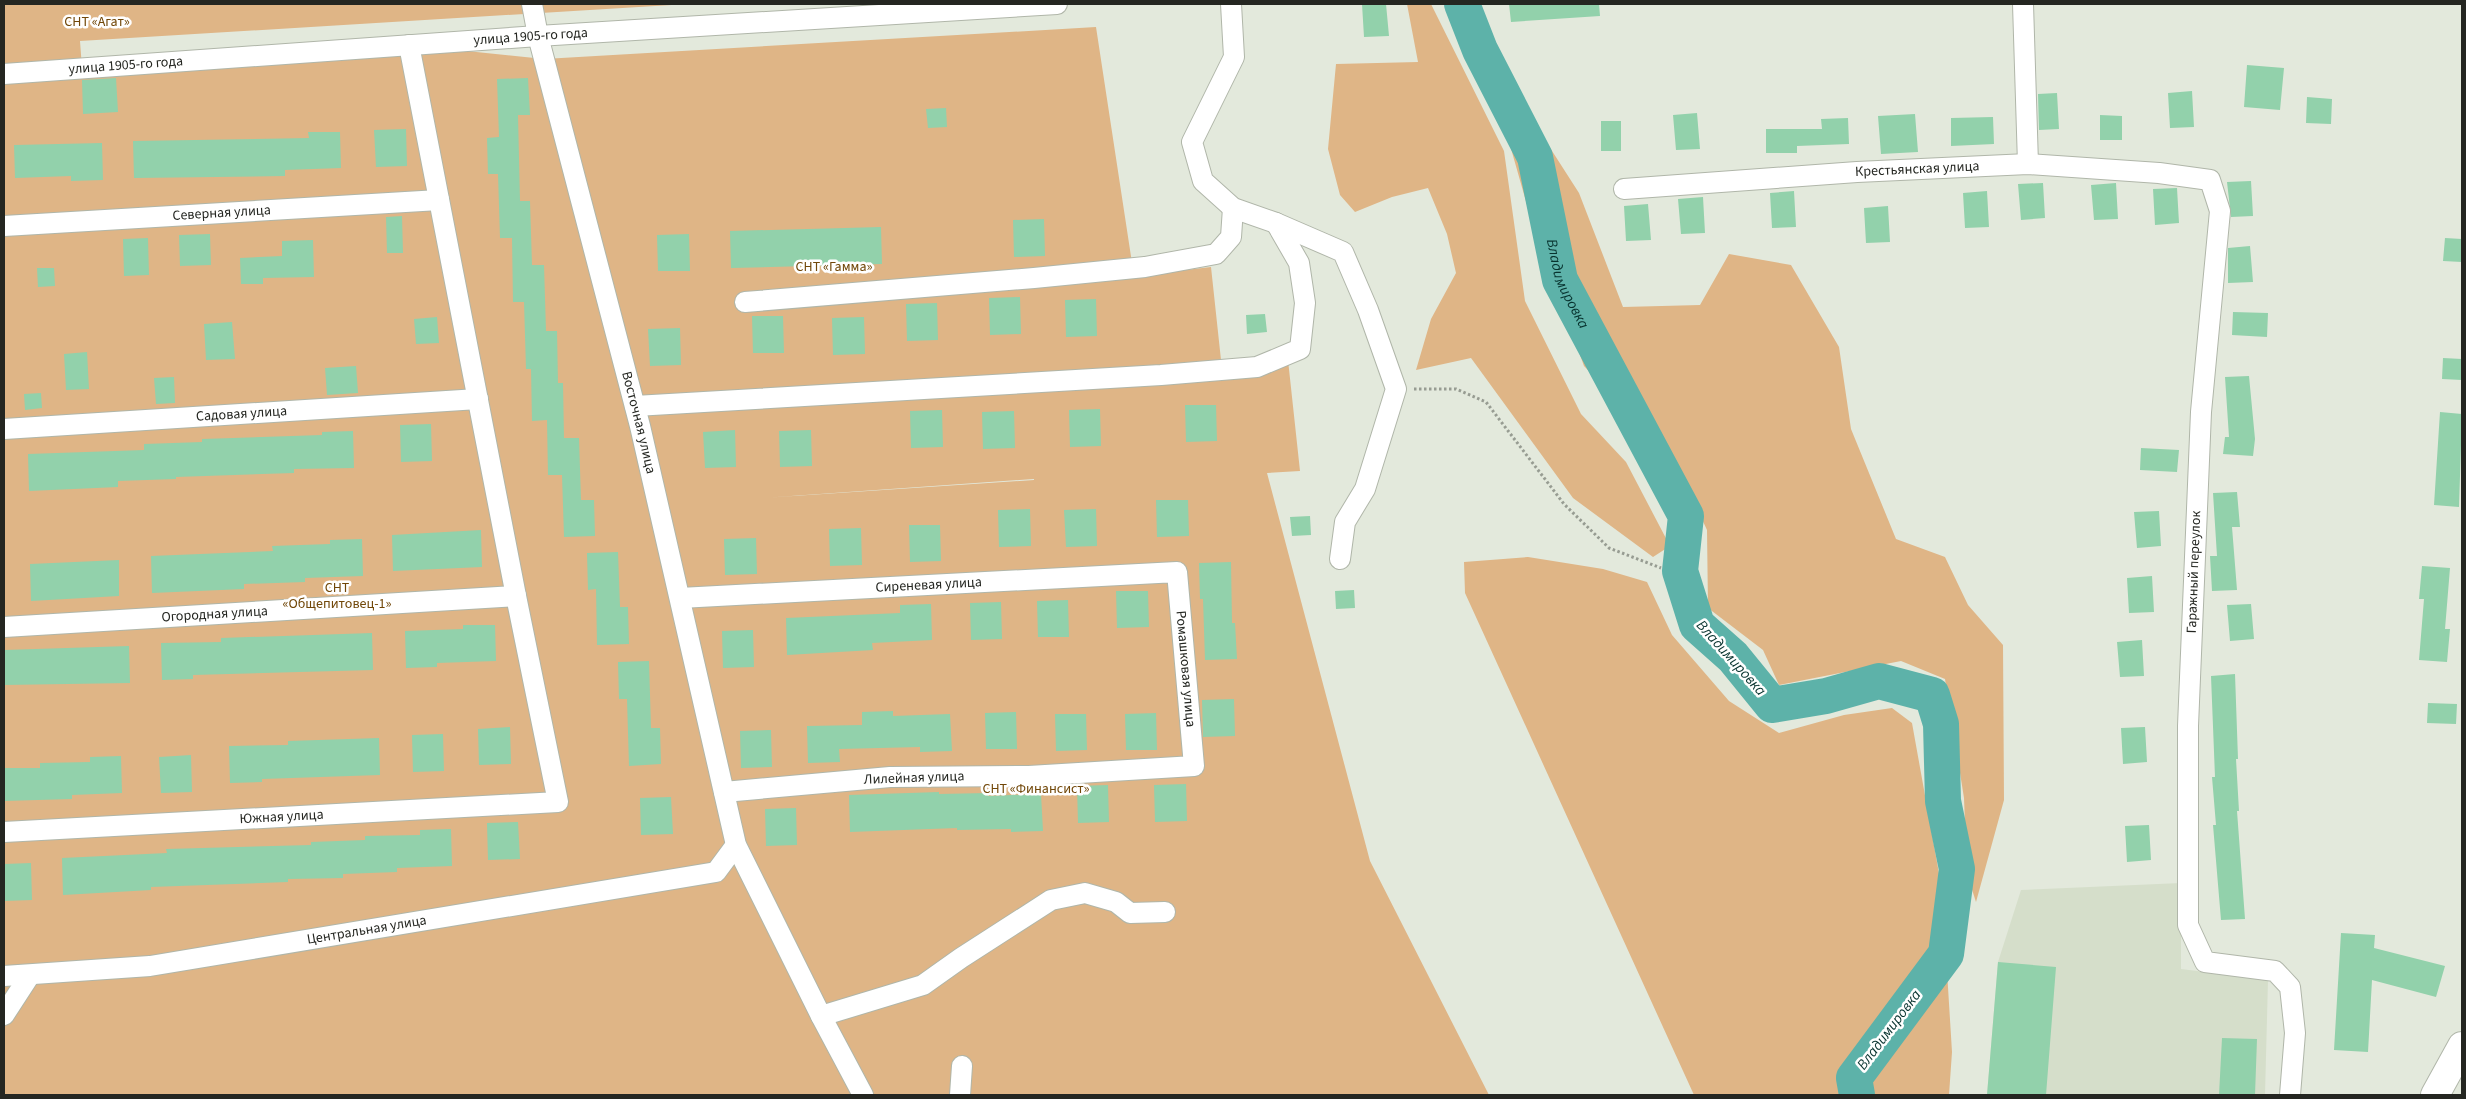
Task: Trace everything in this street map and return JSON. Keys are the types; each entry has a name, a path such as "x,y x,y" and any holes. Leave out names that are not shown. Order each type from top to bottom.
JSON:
{"highway":[{"path":"2435,1095 2462,1046"}],"street":[{"name":"Восточная улица","path":"532,4 538,36 635,406 736,845 821,1016 863,1095"},
{"name":"улица 1905-го года","path":"4,74 538,36 804,11 1057,4"},
{"path":"1231,4 1234,56 1192,142 1203,181 1233,208 1276,223 1343,252 1368,310 1396,389 1365,489 1344,522 1340,559"},
{"path":"2023,4 2028,164"},
{"path":"409,45 516,596"},
{"name":"Крестьянская улица","path":"1624,189 1856,172 2028,164 2159,173 2210,180"},
{"name":"Гаражный переулок","path":"2210,180 2220,211 2201,412 2188,726 2188,925 2205,962 2274,971 2290,987 2295,1034 2290,1095"},
{"name":"Северная улица","path":"4,226 439,200"},
{"path":"745,302 1146,267 1216,254 1232,236 1233,208"},
{"path":"635,406 1161,375 1257,367 1300,349 1305,303 1299,263 1276,223"},
{"name":"Садовая улица","path":"4,429 478,400"},
{"name":"Сиреневая улица","path":"680,598 1177,572"},
{"name":"Ромашковая улица","path":"1177,572 1194,766"},
{"name":"Огородная улица","path":"4,627 516,596"},
{"name":"Южная улица","path":"4,832 558,802 516,596"},
{"name":"Лилейная улица","path":"724,792 890,777 1029,776 1194,766"},
{"name":"Центральная улица","path":"4,976 150,966 716,872 736,845"},
{"path":"821,1016 923,985 960,958 1052,900 1085,893 1116,902 1130,913 1165,912"},
{"path":"4,1015 30,974"},
{"path":"960,1095 962,1066"}],"path":[{"path":"1396,389 1456,390 1486,402 1564,504 1609,548 1661,568"}],"shaded area":[{"path":"2181,883 2181,969 2268,980 2265,1095 1987,1095 1998,962 2021,890"}],"green space":[{"path":"4,4 688,4 80,41 82,68 409,45 544,59 1096,27 1134,276 1211,267 1221,360 1288,360 1300,471 1267,473 1370,861 1489,1095 4,1095","holes":["1034,479 1034,480 763,498"]},
{"path":"1407,4 1431,4 1504,151 1525,301 1581,414 1626,462 1670,546 1653,557 1573,498 1471,358 1416,370 1431,319 1456,273 1447,234 1428,188 1392,197 1355,212 1340,195 1328,149 1336,64 1418,62"},
{"path":"1536,126 1579,193 1623,307 1700,305 1729,254 1791,265 1839,347 1851,429 1896,539 1945,557 1968,605 2003,645 2004,800 1976,902 1967,874 1964,798 1945,679 1901,661 1779,685 1763,650 1708,608 1707,530 1675,461 1584,366 1531,219 1508,138"},
{"path":"1528,557 1603,569 1647,582 1672,635 1729,701 1779,733 1844,715 1892,708 1912,723 1942,890 1952,1052 1949,1095 1694,1095 1465,593 1464,562"}],"building":[{"path":"1362,4 1386,4 1389,36 1364,37"},
{"path":"1509,4 1599,4 1600,16 1511,22"},
{"path":"2247,65 2284,68 2280,110 2244,107"},
{"path":"116,78 118,112 83,114 82,80"},
{"path":"528,78 530,115 518,115 520,201 530,201 532,265 544,265 546,331 557,331 558,383 563,383 564,438 579,438 581,500 594,500 595,536 564,537 562,475 548,475 547,420 532,421 531,369 526,369 524,302 513,302 512,238 500,238 498,174 488,174 487,138 499,137 497,79"},
{"path":"2192,91 2194,127 2170,128 2168,93"},
{"path":"2057,93 2059,129 2039,130 2038,94"},
{"path":"2307,97 2332,99 2331,124 2306,123"},
{"path":"946,108 947,127 928,128 926,109"},
{"path":"1697,113 1700,149 1676,150 1673,115"},
{"path":"1915,114 1918,152 1881,154 1878,116"},
{"path":"2100,115 2122,116 2122,140 2100,140"},
{"path":"1993,117 1994,144 1951,146 1951,118"},
{"path":"1848,118 1849,144 1797,146 1797,153 1766,153 1766,129 1822,129 1821,119"},
{"path":"1601,121 1621,121 1621,151 1601,151"},
{"path":"406,129 407,166 376,167 374,130"},
{"path":"308,132 340,132 341,168 285,170 285,176 134,178 133,141 309,138"},
{"path":"102,143 103,180 71,181 71,176 15,178 14,145"},
{"path":"2251,181 2253,216 2231,217 2227,182"},
{"path":"2043,183 2045,218 2021,220 2018,184"},
{"path":"2116,183 2118,219 2094,220 2091,185"},
{"path":"2177,188 2179,223 2155,225 2153,189"},
{"path":"1794,191 1796,227 1772,228 1770,193"},
{"path":"1987,191 1989,227 1965,228 1963,193"},
{"path":"1703,197 1705,233 1681,234 1678,199"},
{"path":"1648,204 1651,240 1626,241 1624,206"},
{"path":"1888,206 1890,242 1866,243 1864,208"},
{"path":"402,216 403,253 387,253 386,217"},
{"path":"1044,219 1045,256 1014,257 1013,220"},
{"path":"881,227 882,264 731,268 730,231"},
{"path":"210,234 211,265 180,266 179,235"},
{"path":"689,234 690,271 658,271 657,235"},
{"path":"148,238 149,275 124,276 123,239"},
{"path":"2445,238 2462,239 2462,262 2443,261"},
{"path":"313,240 314,277 263,278 263,284 241,284 240,258 282,256 282,241"},
{"path":"2250,246 2253,282 2228,283 2228,248"},
{"path":"37,268 54,268 55,286 38,287"},
{"path":"1020,297 1021,334 990,335 989,298"},
{"path":"1096,299 1097,336 1066,337 1065,300"},
{"path":"937,303 938,340 907,341 906,304"},
{"path":"2233,312 2268,313 2267,337 2232,335"},
{"path":"1265,314 1267,332 1247,334 1246,315"},
{"path":"752,316 783,316 784,353 753,353"},
{"path":"437,317 439,343 416,344 414,319"},
{"path":"864,317 865,354 833,355 832,318"},
{"path":"232,322 235,359 206,360 204,324"},
{"path":"680,328 681,365 650,366 648,329"},
{"path":"87,352 89,389 66,390 64,354"},
{"path":"2443,358 2462,359 2462,380 2442,379"},
{"path":"356,366 358,393 327,395 325,368"},
{"path":"2249,376 2255,439 2253,456 2223,454 2225,437 2229,437 2225,377"},
{"path":"174,377 175,403 156,404 154,378"},
{"path":"41,393 42,408 25,410 24,394"},
{"path":"1185,405 1216,405 1217,441 1186,442"},
{"path":"1100,409 1101,446 1070,447 1069,410"},
{"path":"942,410 943,447 911,448 910,411"},
{"path":"1014,411 1015,448 983,449 982,412"},
{"path":"2440,412 2462,414 2459,507 2434,505"},
{"path":"431,424 432,461 401,462 400,425"},
{"path":"735,430 736,467 705,468 703,432"},
{"path":"811,430 812,466 780,467 779,431"},
{"path":"353,431 354,468 294,469 294,473 118,481 118,487 29,491 28,454 144,450 144,444 202,442 202,439 322,435 322,432"},
{"path":"2141,448 2179,450 2177,472 2140,470"},
{"path":"2237,492 2240,527 2232,527 2237,590 2212,591 2210,556 2217,556 2213,493"},
{"path":"1156,500 1188,500 1189,536 1157,537"},
{"path":"1030,509 1031,546 999,547 998,510"},
{"path":"1096,509 1097,546 1066,547 1064,510"},
{"path":"2159,511 2161,546 2137,548 2134,512"},
{"path":"1310,516 1311,535 1292,536 1290,517"},
{"path":"909,525 940,525 941,561 910,562"},
{"path":"861,528 862,565 830,566 829,529"},
{"path":"481,530 482,567 393,571 392,535"},
{"path":"756,538 757,574 725,575 724,539"},
{"path":"362,539 363,576 305,578 305,582 244,584 244,589 152,593 151,556 273,551 272,546 330,544 330,540"},
{"path":"618,552 620,607 628,607 629,644 597,645 596,589 588,590 587,553"},
{"path":"119,560 119,596 31,601 30,564"},
{"path":"1231,562 1232,623 1235,623 1237,659 1205,660 1203,599 1200,599 1199,563"},
{"path":"2422,566 2450,568 2445,629 2450,629 2447,662 2419,660 2424,599 2419,599"},
{"path":"2152,576 2154,612 2129,613 2127,578"},
{"path":"1354,590 1355,608 1336,609 1335,591"},
{"path":"1116,591 1148,591 1149,627 1117,628"},
{"path":"1068,600 1069,637 1038,637 1037,601"},
{"path":"1001,602 1002,639 971,640 970,603"},
{"path":"931,604 932,640 872,643 873,650 787,655 786,618 900,613 900,605"},
{"path":"2251,604 2254,639 2230,641 2227,605"},
{"path":"463,625 495,625 496,661 437,663 437,667 406,668 405,631 463,629"},
{"path":"753,630 754,667 723,668 722,631"},
{"path":"372,633 373,670 193,675 193,679 162,680 161,643 221,642 221,638"},
{"path":"2142,640 2144,676 2120,677 2117,642"},
{"path":"129,646 130,683 4,685 4,650"},
{"path":"649,661 651,728 660,728 661,764 629,766 627,699 619,699 618,662"},
{"path":"2235,674 2239,811 2237,811 2245,919 2221,920 2213,825 2216,825 2212,777 2215,777 2211,676"},
{"path":"1234,699 1235,736 1203,737 1202,700"},
{"path":"2428,703 2457,704 2456,724 2427,723"},
{"path":"893,711 893,716 950,714 952,751 920,752 920,747 839,749 840,762 808,763 807,726 862,725 862,712"},
{"path":"1016,712 1017,749 986,749 985,713"},
{"path":"1156,713 1157,750 1126,750 1125,714"},
{"path":"1055,714 1086,714 1087,750 1056,751"},
{"path":"510,727 511,764 479,765 478,729"},
{"path":"2145,727 2147,762 2123,764 2121,728"},
{"path":"771,730 772,767 741,768 740,731"},
{"path":"443,734 444,771 413,772 412,735"},
{"path":"379,738 380,775 262,779 262,782 230,783 229,746 288,745 288,741"},
{"path":"191,755 192,792 161,793 159,757"},
{"path":"121,756 122,793 72,795 72,799 4,801 4,768 40,768 40,763 90,762 90,757"},
{"path":"1186,784 1187,821 1155,822 1154,785"},
{"path":"1108,785 1109,822 1078,823 1077,786"},
{"path":"939,792 939,794 988,793 988,796 1041,794 1043,831 1011,832 1011,829 957,830 957,828 850,832 849,795"},
{"path":"671,797 673,834 641,835 640,798"},
{"path":"796,808 797,845 766,846 765,809"},
{"path":"518,822 520,859 488,860 487,823"},
{"path":"2149,825 2151,860 2127,862 2125,826"},
{"path":"451,829 452,866 397,868 397,872 343,874 343,878 288,879 288,882 151,887 151,890 63,895 62,858 167,853 166,849 311,845 311,842 365,840 365,836 420,835 420,830"},
{"path":"31,863 32,900 4,901 4,864"},
{"path":"2341,933 2375,935 2374,948 2445,966 2436,997 2372,980 2368,1052 2334,1050"},
{"path":"1998,962 2056,967 2046,1095 1987,1095"},
{"path":"2222,1038 2257,1039 2255,1095 2219,1095"}],"waterway":[{"name":"Владимировка","path":"1462,4 1480,50 1535,157 1560,280 1686,516 1680,571 1697,625 1733,657 1772,705 1826,696 1879,681 1932,695 1941,724 1943,801 1957,869 1946,954 1854,1078 1857,1095"}],"park label":[{"name":"СНТ «Агат»","path":"97,22"},
{"name":"СНТ «Гамма»","path":"834,267"},
{"name":"СНТ «Общепитовец-1»","path":"337,596"},
{"name":"СНТ «Финансист»","path":"1036,789"}]}
